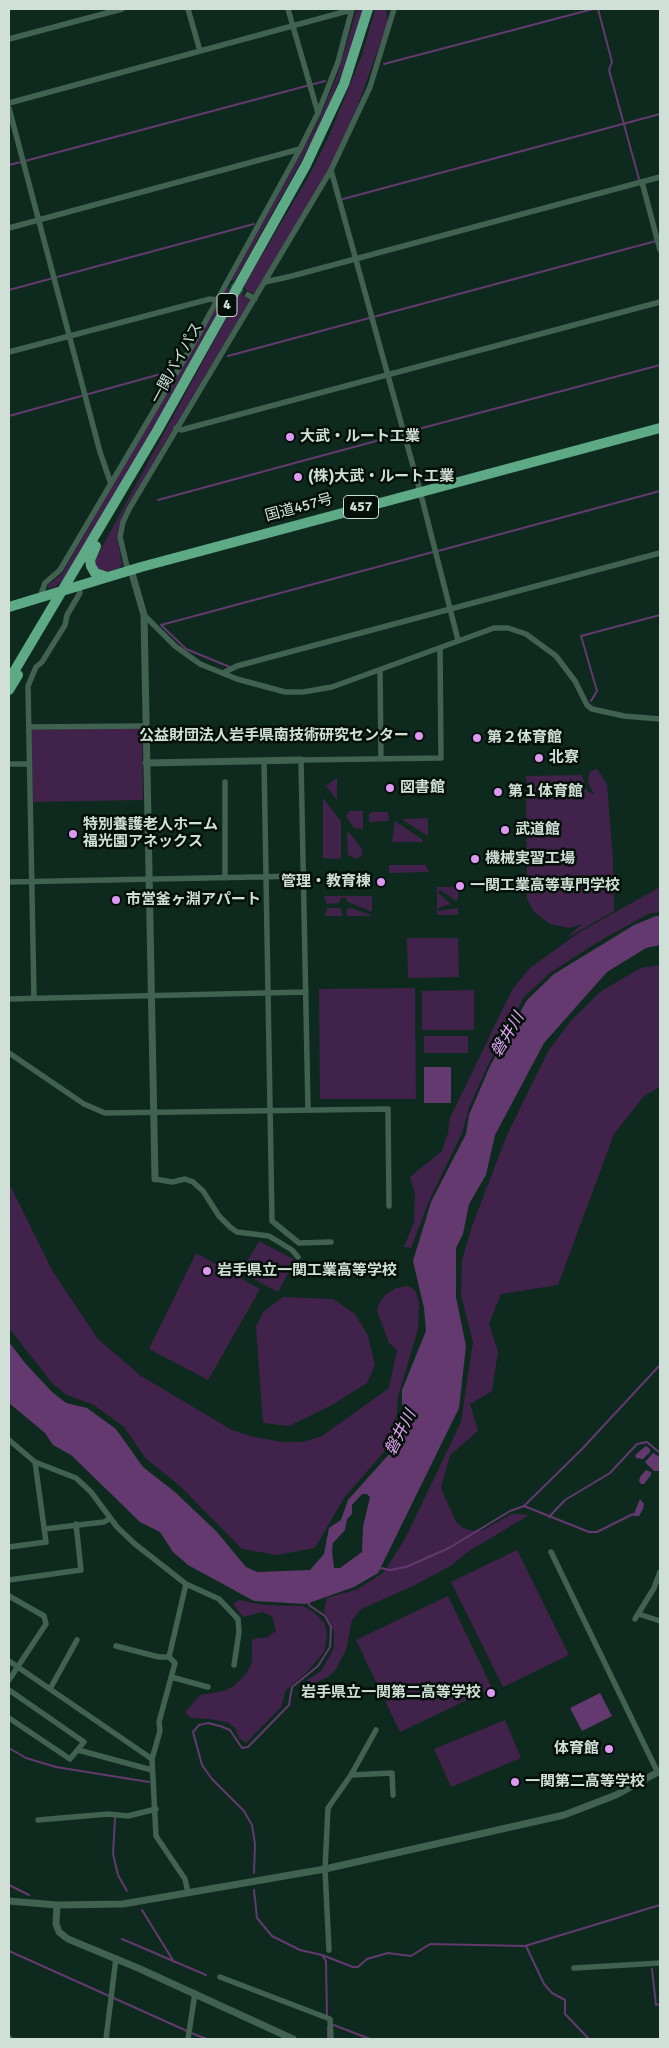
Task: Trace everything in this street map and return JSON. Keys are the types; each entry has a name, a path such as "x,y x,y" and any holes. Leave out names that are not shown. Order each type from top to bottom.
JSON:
{"highway":[{"name":"一関バイパス","path":"9,680 157,431 310,157 344,84 368,9"},
{"name":"国道457号","path":"9,607 107,577 420,491 660,428"},
{"path":"107,577 98,575 92,569 92,554 143,461 157,431"},
{"name":"一関バイパス","path":"9,690 55,612 63,591"}],"street":[{"path":"9,39 122,9"},
{"path":"188,9 200,51"},
{"path":"288,9 318,113"},
{"path":"9,103 352,9"},
{"path":"40,597 45,584 60,570 229,284 318,113 338,62 352,9"},
{"path":"298,1257 292,1250 269,1236 237,1232 230,1227 219,1216 204,1192 193,1182 185,1179 172,1182 155,1179 144,615 120,537 123,522 176,428 256,299 331,170 370,87 394,9"},
{"path":"9,108 111,484"},
{"path":"9,228 300,149"},
{"path":"331,170 420,491 458,640"},
{"path":"265,282 660,177"},
{"path":"642,182 660,250"},
{"path":"248,295 256,299"},
{"path":"9,352 210,299 218,300"},
{"path":"176,428 181,430 660,302"},
{"path":"223,673 237,666 660,553"},
{"path":"34,998 28,686 36,667 42,662 65,626 67,615 80,593 79,586"},
{"path":"144,615 175,646 200,664 262,687 285,692 303,692 332,687 494,628 501,627 516,630 537,640 556,656 575,681 587,706 592,709 624,716 660,719"},
{"path":"146,763 441,758 440,648"},
{"path":"380,670 381,759"},
{"path":"29,728 145,726"},
{"path":"301,760 308,1110"},
{"path":"264,761 272,1221 299,1243 331,1242"},
{"path":"9,764 29,764"},
{"path":"225,782 225,878"},
{"path":"9,882 303,876"},
{"path":"9,999 306,992"},
{"path":"9,1053 84,1104 105,1113 388,1109 389,1206"},
{"path":"9,1440 35,1462 76,1478 91,1492 109,1519 135,1544 186,1584 219,1599 238,1619 239,1632 234,1665"},
{"path":"9,1547 46,1542 35,1462"},
{"path":"44,1529 104,1522 109,1519"},
{"path":"9,1580 81,1570 76,1524"},
{"path":"9,1901 57,1905 123,1904 325,1869 564,1815 616,1795 659,1772 551,1552"},
{"path":"660,1572 654,1588 637,1617 660,1621"},
{"path":"169,1657 186,1584"},
{"path":"9,1596 44,1616 46,1624 9,1680"},
{"path":"50,1689 77,1640"},
{"path":"116,1646 159,1657 169,1657 175,1663 159,1722 160,1731 152,1759 152,1770 156,1809 156,1836 185,1879 188,1894"},
{"path":"9,1661 152,1759"},
{"path":"171,1678 208,1687"},
{"path":"9,1690 84,1742 70,1759 9,1718"},
{"path":"329,1950 325,1869 328,1808 351,1775 376,1730"},
{"path":"78,1750 152,1770"},
{"path":"351,1775 392,1773 393,1795"},
{"path":"38,1820 108,1814 128,1816 156,1809"},
{"path":"57,1905 56,1924 59,1932 68,1939 116,1958 293,2039"},
{"path":"106,2039 116,1958"},
{"path":"574,1968 660,1963"},
{"path":"220,1977 330,2019 331,2039"},
{"path":"188,2039 194,1993"}],"shaded area":[{"path":"357,9 363,9 352,48 320,127 234,282 232,279 317,124 337,76"},
{"path":"375,9 386,9 388,22 358,105 332,163 256,292 252,293 246,290 244,286 311,172 329,136 362,55"},
{"path":"227,288 231,288 153,428 64,578 56,587 48,588 48,585 62,574"},
{"path":"240,293 249,299 249,302 123,513 117,536 122,564 120,568 104,573 97,571 95,560"},
{"path":"142,728 143,800 33,802 31,730"},
{"path":"597,769 607,784 613,861 614,911 565,939 582,924 570,928 550,924 534,912 527,898 526,776 582,775 586,790 595,795 589,785 588,778 591,771"},
{"path":"337,778 337,800 326,786"},
{"path":"323,798 341,821 341,857 339,859 323,858"},
{"path":"349,811 363,811 363,829 354,828 346,816"},
{"path":"372,812 388,812 389,821 369,822 369,814"},
{"path":"428,818 428,836 403,820 403,819"},
{"path":"395,821 423,840 423,842 392,842"},
{"path":"349,832 362,849 362,855 357,859 348,855 347,834"},
{"path":"389,865 426,865 429,872 389,873"},
{"path":"437,887 458,887 458,899 456,901 440,890 438,893 451,904 438,908 439,911 458,908 458,915 437,915"},
{"path":"660,887 660,912 648,914 596,943 550,973 524,997 488,1065 469,1108 462,1133 429,1201 411,1248 404,1247 414,1222 415,1194 410,1177 442,1151 448,1133 450,1118 512,990 530,968 580,932"},
{"path":"324,896 372,896 372,912 348,902 345,897 341,898 339,903 327,904"},
{"path":"327,908 340,908 343,916 325,916"},
{"path":"351,908 371,916 347,916 347,909"},
{"path":"407,938 458,938 459,977 408,978"},
{"path":"660,965 660,1087 644,1096 614,1134 558,1285 501,1294 489,1324 498,1352 492,1391 470,1404 478,1431 450,1455 441,1488 456,1522 463,1528 473,1531 483,1530 512,1514 529,1515 466,1553 452,1565 413,1586 361,1609 352,1620 346,1650 336,1669 328,1677 308,1686 307,1680 321,1671 334,1648 334,1631 324,1611 327,1598 358,1589 384,1572 405,1539 461,1422 473,1342 461,1295 462,1260 472,1226 507,1135 549,1050 570,1022 600,992 641,968"},
{"path":"415,988 416,1099 320,1099 319,989"},
{"path":"474,990 474,1030 422,1030 422,991"},
{"path":"424,1036 468,1036 468,1053 424,1053"},
{"path":"9,1183 53,1272 98,1339 141,1376 232,1430 254,1437 282,1442 303,1442 322,1436 389,1388 397,1350 389,1343 377,1311 385,1295 396,1288 408,1286 415,1290 419,1303 418,1329 398,1397 396,1422 389,1446 344,1498 315,1548 277,1555 242,1549 179,1485 146,1459 124,1427 94,1405 67,1395 52,1383 9,1328"},
{"path":"259,1241 295,1260 278,1292 241,1272"},
{"path":"196,1253 260,1289 208,1380 149,1349"},
{"path":"283,1297 333,1299 355,1314 368,1336 375,1365 367,1383 332,1405 289,1426 263,1423 256,1327 263,1312"},
{"path":"517,1550 569,1655 503,1687 451,1582"},
{"path":"448,1596 492,1688 400,1732 356,1640"},
{"path":"239,1600 264,1605 303,1606 315,1613 325,1624 327,1635 324,1652 308,1671 286,1690 281,1707 246,1743 239,1738 235,1728 229,1723 191,1718 185,1712 200,1695 224,1691 234,1686 246,1674 252,1663 252,1640 266,1638 276,1631 272,1616 262,1612 243,1617 233,1604"},
{"path":"505,1720 521,1758 451,1787 434,1749"}],"water":[{"name":"磐井川","path":"660,916 660,945 646,948 607,972 544,1043 495,1135 486,1175 469,1204 463,1234 456,1248 456,1297 466,1346 459,1408 378,1573 354,1587 306,1604 254,1601 188,1565 173,1552 160,1532 140,1522 71,1455 53,1445 45,1433 9,1403 9,1342 25,1363 52,1392 66,1403 87,1408 116,1429 143,1467 175,1492 217,1532 246,1567 257,1572 310,1570 324,1554 329,1528 341,1520 348,1500 399,1443 406,1428 402,1390 426,1331 424,1308 413,1261 431,1202 466,1134 469,1115 490,1066 527,1000 554,974 634,925","holes":["362,1494 367,1494 370,1497 363,1527 362,1552 340,1568 334,1568 333,1543 345,1530 347,1519 352,1514 352,1505"]},
{"path":"424,1067 451,1067 451,1103 424,1103"},
{"path":"646,1446 650,1449 650,1452 643,1459 636,1458 635,1455"},
{"path":"653,1453 660,1457 660,1470 658,1471 654,1471 645,1462"},
{"path":"646,1470 651,1472 651,1475 644,1484 641,1484 639,1481 640,1477"},
{"path":"640,1499 644,1504 643,1509 639,1516 633,1516"},
{"path":"600,1693 612,1716 582,1731 570,1708"}],"waterway":[{"path":"384,64 593,9"},
{"path":"598,9 612,62 609,70 639,179"},
{"path":"25,161 325,81"},
{"path":"343,199 660,114"},
{"path":"9,165 21,162"},
{"path":"9,290 254,224"},
{"path":"228,356 656,241"},
{"path":"407,432 660,365"},
{"path":"9,416 168,372"},
{"path":"158,500 402,434"},
{"path":"438,551 660,491"},
{"path":"230,667 186,649 161,625 433,552"},
{"path":"591,701 597,691 581,636 660,615"},
{"path":"524,1506 582,1449 660,1365"},
{"path":"549,1517 565,1500 610,1473 637,1444 647,1442 660,1453"},
{"path":"380,1568 390,1570 406,1567 449,1548 510,1511 524,1506 589,1532 597,1532 633,1514"},
{"path":"254,1873 255,1844 252,1825 244,1811 212,1779 202,1765 193,1732 199,1725 208,1723 220,1726 230,1730 242,1748 248,1747 289,1705 292,1687 318,1666 330,1647 331,1627 325,1616 309,1605 309,1601"},
{"path":"9,1748 26,1758 56,1767 149,1782"},
{"path":"115,1818 113,1854 118,1875 127,1891"},
{"path":"9,1885 29,1895"},
{"path":"254,1890 257,1918 272,1936 300,1950 322,1955 326,1961 327,2017"},
{"path":"322,1955 353,1967 358,1967 367,1959 388,1953 411,1956 430,1944 525,1946 660,1905"},
{"path":"142,1910 174,1962"},
{"path":"122,1939 206,1975"},
{"path":"526,1946 544,1984 552,1993 565,2000 565,2014 589,2039"},
{"path":"9,1951 187,2031"},
{"path":"652,1969 656,2005 660,2004"},
{"path":"331,2024 370,2039"},
{"path":"328,2027 328,2039"},
{"path":"191,2033 207,2039"}],"tunnel":[{"path":"231,285 248,295"}],"place":[{"name":"大武・ルート工業","path":"290,437"},
{"name":"(株)大武・ルート工業","path":"298,477"},
{"name":"公益財団法人岩手県南技術研究センター","path":"419,736"},
{"name":"第２体育館","path":"477,738"},
{"name":"北寮","path":"539,758"},
{"name":"図書館","path":"390,788"},
{"name":"第１体育館","path":"498,792"},
{"name":"武道館","path":"505,830"},
{"name":"特別養護老人ホーム 福光園アネックス","path":"73,834"},
{"name":"機械実習工場","path":"475,859"},
{"name":"管理・教育棟","path":"381,882"},
{"name":"一関工業高等専門学校","path":"460,886"},
{"name":"市営釜ヶ淵アパート","path":"116,900"},
{"name":"岩手県立一関工業高等学校","path":"207,1271"},
{"name":"岩手県立一関第二高等学校","path":"491,1693"},
{"name":"体育館","path":"609,1749"},
{"name":"一関第二高等学校","path":"515,1782"}]}
